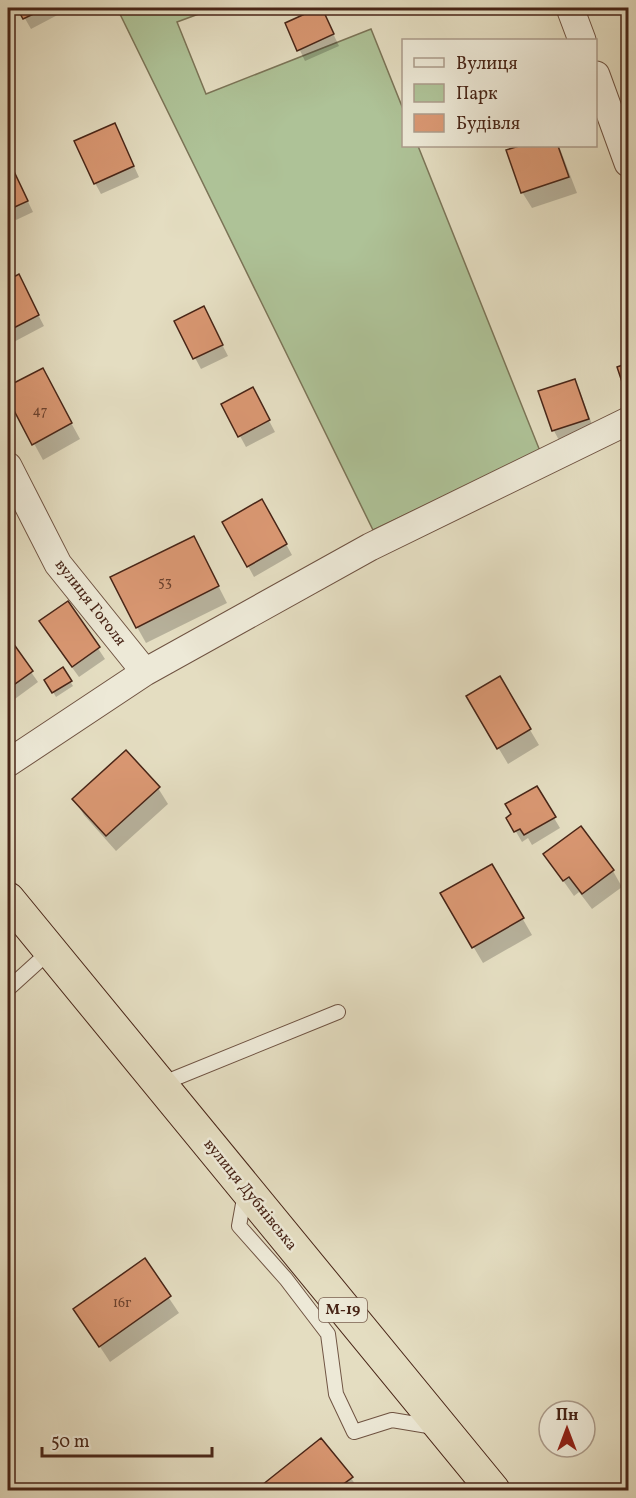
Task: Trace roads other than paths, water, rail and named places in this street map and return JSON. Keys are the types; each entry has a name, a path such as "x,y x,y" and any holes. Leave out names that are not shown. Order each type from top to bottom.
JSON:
{"highway":[{"name":"вулиця Дубнівська","path":"8,899 441,1428 481,1487"}],"street":[{"path":"570,8 582,39"},
{"path":"597,78 628,163"},
{"path":"8,763 145,672 370,547 628,421"},
{"name":"вулиця Гоголя","path":"8,466 58,564 145,672"}],"lane":[{"path":"8,989 50,951"},
{"path":"159,1085 338,1012"},
{"path":"246,1191 239,1226 286,1279 328,1334 336,1394 354,1431 392,1420 441,1428"}]}
